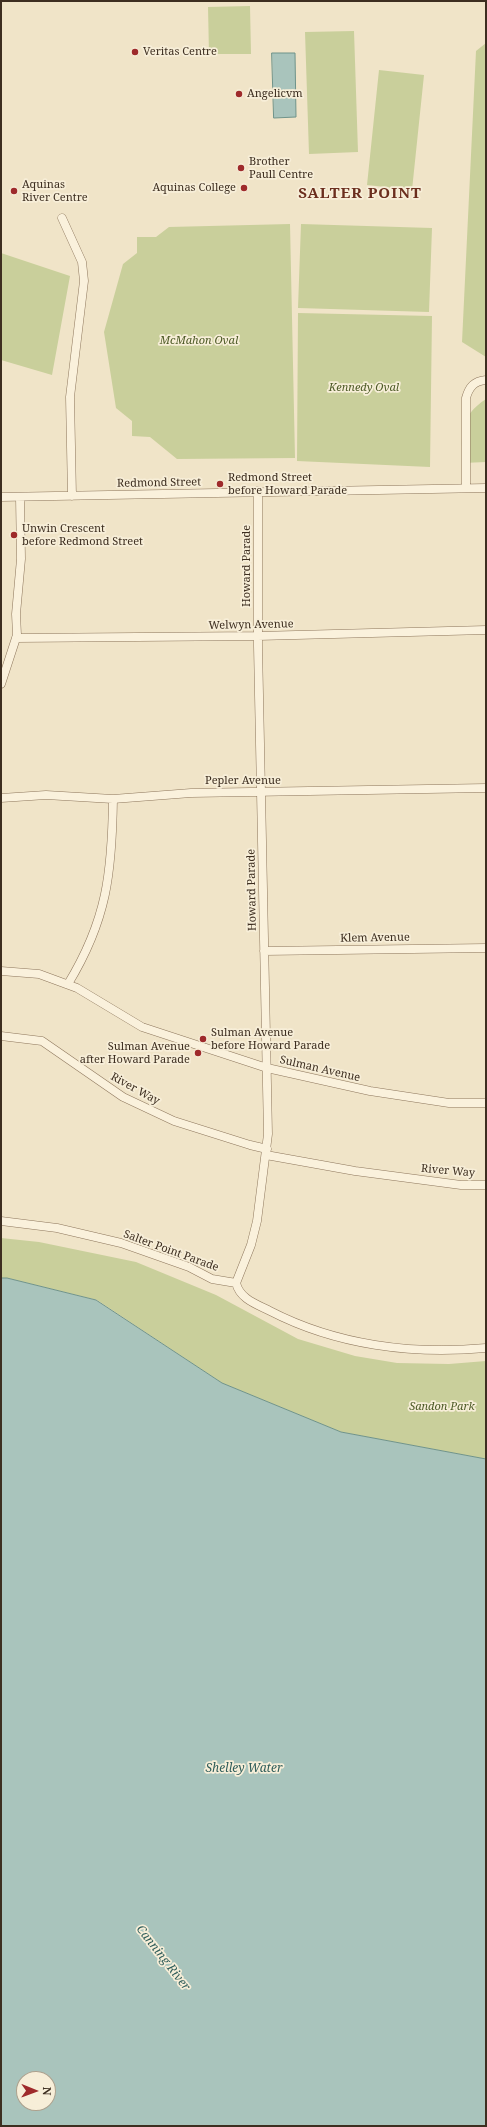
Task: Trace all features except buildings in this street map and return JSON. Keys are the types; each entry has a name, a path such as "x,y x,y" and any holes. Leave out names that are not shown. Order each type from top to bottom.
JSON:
{"street":[{"path":"62,218 82,262 84,281 70,397 72,496"},
{"path":"466,488 466,398 468,390 473,384 486,380"},
{"name":"Redmond Street","path":"1,497 486,488"},
{"name":"Howard Parade","path":"236,1283 251,1245 257,1221 267,1152 262,792 258,636 258,492"},
{"path":"1,684 16,638 21,559 20,497"},
{"name":"Welwyn Avenue","path":"16,638 258,636 486,630"},
{"name":"Pepler Avenue","path":"1,798 46,795 113,799 191,792 486,788"},
{"path":"68,984 82,961 101,915 112,851 113,799"},
{"name":"Klem Avenue","path":"264,951 486,948"},
{"name":"Sulman Avenue","path":"1,971 39,974 68,984 142,1027 266,1068 370,1092 449,1104 486,1103"},
{"name":"River Way","path":"1,1036 42,1042 122,1097 174,1121 250,1145 267,1152 355,1171 454,1184 486,1184"},
{"name":"Salter Point Parade","path":"1,1221 56,1228 121,1243 189,1267 212,1279 236,1283"},
{"path":"236,1283 239,1293 248,1299 283,1317 332,1335 375,1346 405,1349 486,1348"}],"green space":[{"path":"250,6 251,54 209,54 208,7"},
{"path":"354,31 358,152 309,154 305,32"},
{"path":"486,43 486,357 462,342 476,51"},
{"path":"379,70 424,75 412,190 367,185"},
{"name":"McMahon Oval","path":"290,224 295,458 177,459 150,437 132,436 132,421 116,408 104,332 123,264 137,253 137,237 156,237 169,227"},
{"path":"301,224 432,228 429,312 298,308"},
{"path":"1,253 70,276 52,375 1,360"},
{"name":"Kennedy Oval","path":"298,313 432,316 430,467 297,461"},
{"path":"486,399 486,462 463,463 462,435 466,420 477,406"},
{"name":"Sandon Park","path":"1,1238 39,1242 136,1262 216,1295 298,1339 355,1356 397,1363 449,1364 486,1361 486,1459 341,1432 222,1383 97,1300 7,1278 1,1278"}],"water":[{"path":"272,53 295,53 296,117 274,118"},
{"name":"Shelley Water","path":"1,1278 7,1278 96,1300 222,1383 341,1432 486,1459 486,2126 1,2126"}],"place":[{"name":"Veritas Centre","path":"135,52"},
{"name":"Angelicvm","path":"239,94"},
{"name":"Brother Paull Centre","path":"241,168"},
{"name":"Aquinas College","path":"244,188"},
{"name":"Aquinas River Centre","path":"14,191"},
{"name":"Redmond Street before Howard Parade","path":"220,484"},
{"name":"Unwin Crescent before Redmond Street","path":"14,535"},
{"name":"Sulman Avenue before Howard Parade","path":"203,1039"},
{"name":"Sulman Avenue after Howard Parade","path":"198,1053"}],"district":[{"name":"SALTER POINT","path":"360,194"}],"water label":[{"name":"Canning River","path":"163,1958"}]}
